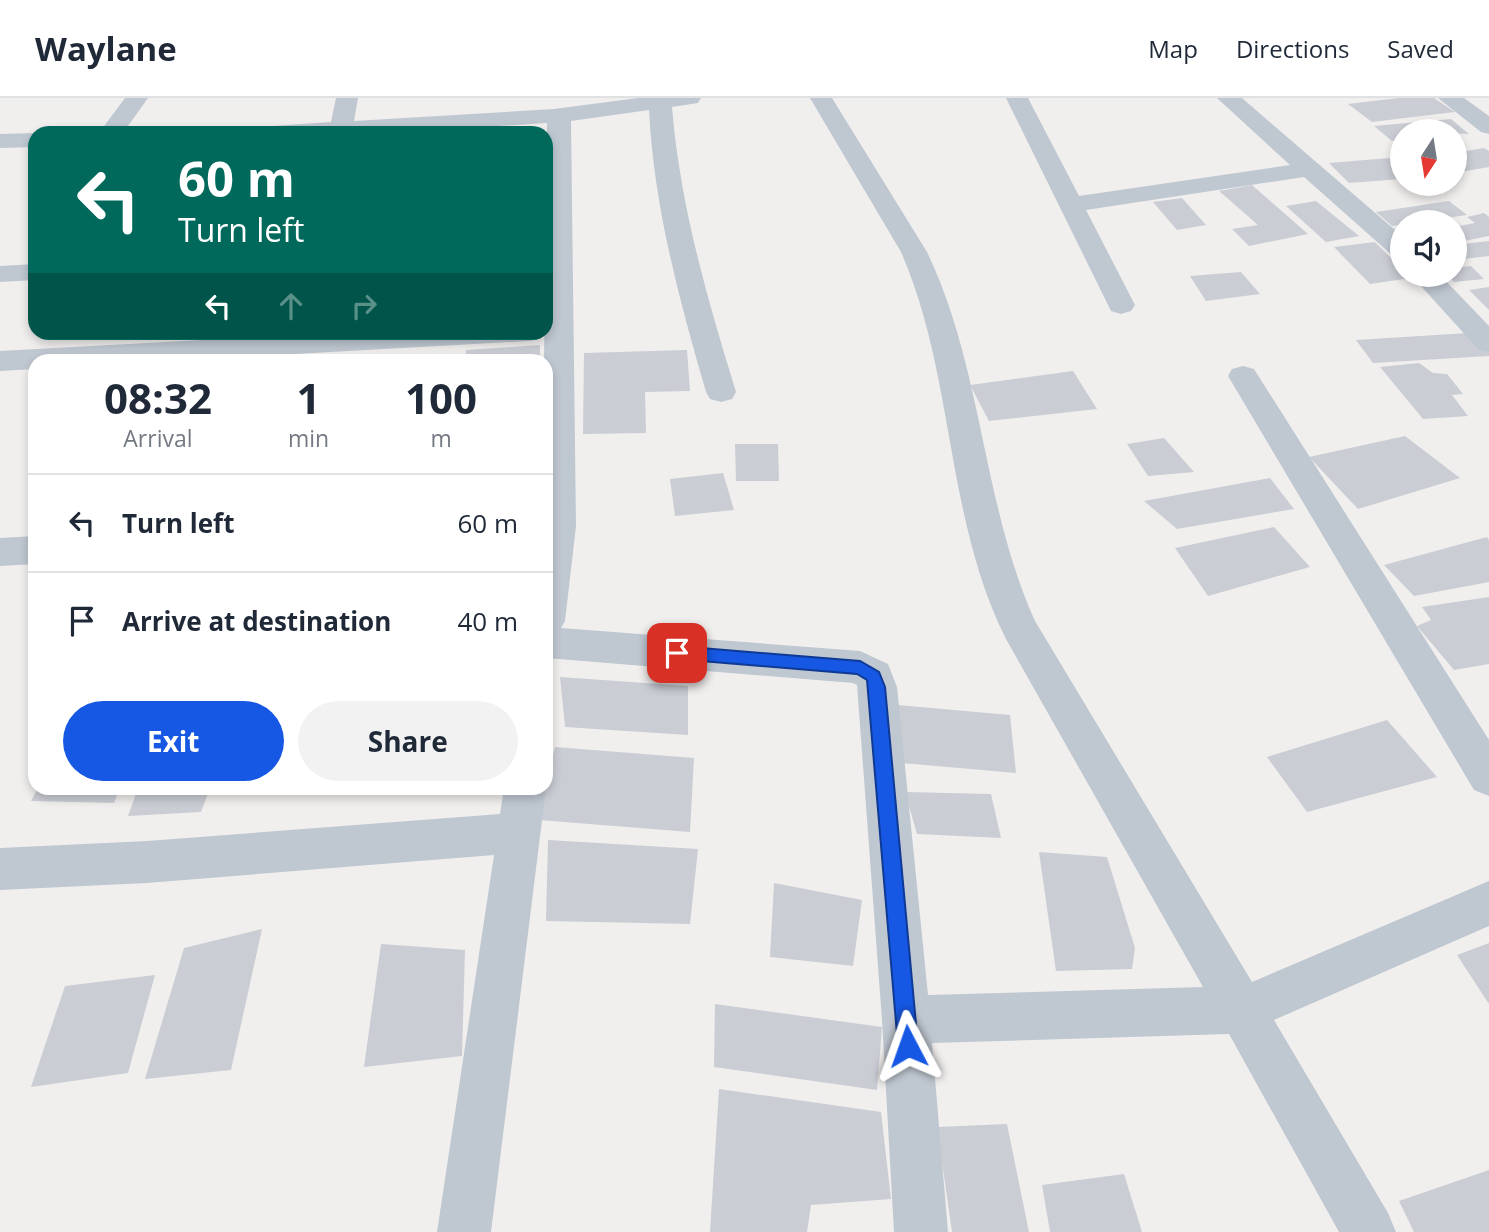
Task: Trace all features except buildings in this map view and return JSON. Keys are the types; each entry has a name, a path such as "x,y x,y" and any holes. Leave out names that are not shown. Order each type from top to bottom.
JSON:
{"street":[{"path":"116,126 136,98"},
{"path":"342,126 347,98"},
{"path":"382,126 691,98"},
{"path":"821,98 914,251 926,278 947,354 982,518 999,582 1019,628 1369,1232"},
{"path":"1017,98 1121,305"},
{"path":"1228,98 1390,240"},
{"path":"1448,98 1489,127"},
{"path":"660,102 662,141 688,285 721,392"},
{"path":"553,527 554,109"},
{"path":"0,141 28,140"},
{"path":"1071,205 1309,169"},
{"path":"0,274 28,272"},
{"path":"1436,287 1489,343"},
{"path":"128,354 383,340"},
{"path":"0,361 28,359"},
{"path":"1243,376 1489,777"},
{"path":"0,552 28,550"},
{"path":"553,643 860,667 874,676 906,1020 921,1232"},
{"path":"0,869 147,862 522,810 464,1232"},
{"path":"906,1020 1242,1010 1489,903"}],"route":[{"path":"677,653 860,667 874,676 908,1046"}]}
